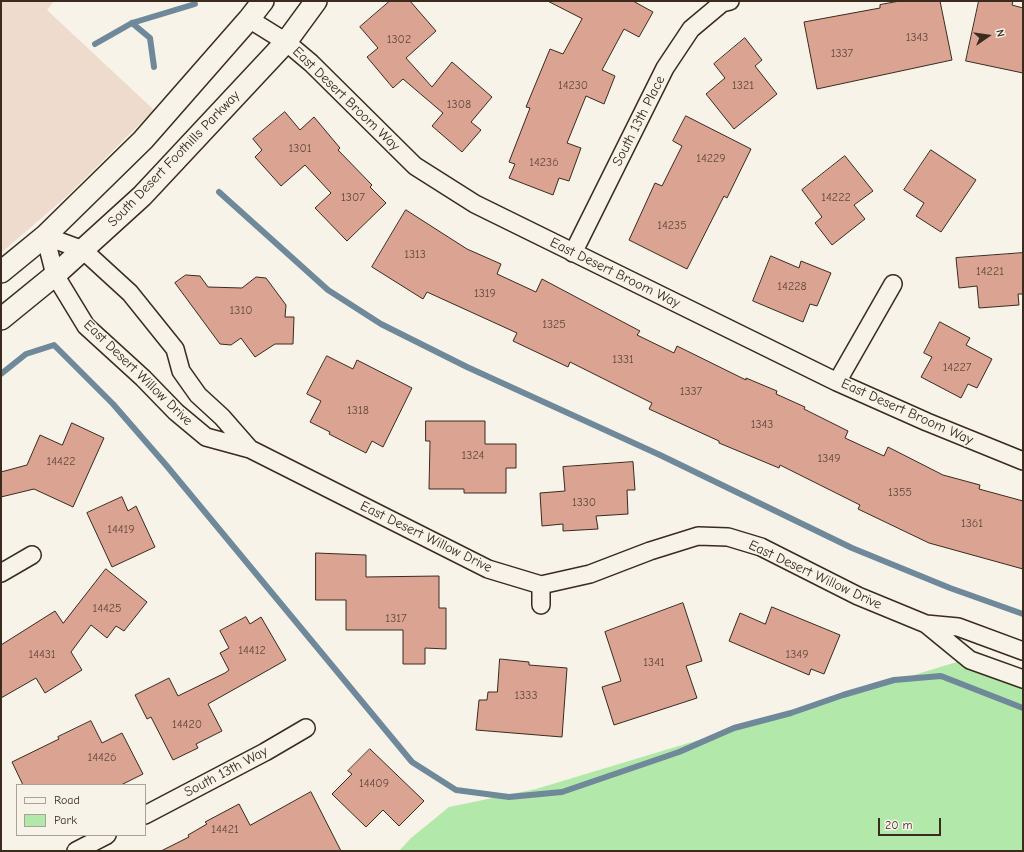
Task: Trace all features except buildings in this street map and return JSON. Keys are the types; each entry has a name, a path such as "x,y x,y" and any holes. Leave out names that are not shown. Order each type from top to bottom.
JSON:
{"street":[{"path":"1,272 45,236 143,140 250,19 263,1"},
{"name":"South Desert Foothills Parkway","path":"1,319 55,275 142,196 286,42 316,1"},
{"name":"South 13th Place","path":"573,252 665,68 691,29 726,2"},
{"name":"East Desert Broom Way","path":"250,19 286,42 312,63 415,166 475,204 837,382 927,422 1023,461"},
{"name":"East Desert Willow Drive","path":"45,236 83,250 130,293 175,350 181,371 198,395 222,417 250,450"},
{"name":"East Desert Willow Drive","path":"45,236 55,275 86,326 143,378 176,412 206,437 250,450 488,569 541,585 590,574 650,551 698,536 728,537 761,547 858,596 926,624 970,660 1023,679"},
{"path":"837,382 893,284"},
{"path":"1,573 32,555"},
{"path":"541,585 541,605"},
{"name":"East Desert Willow Drive","path":"926,624 958,627 1023,651"},
{"name":"South 13th Way","path":"146,814 306,728"},
{"path":"76,851 105,836"}],"shaded area":[{"path":"1,1 54,1 47,10 154,110 67,196 1,253"}],"green space":[{"path":"957,662 1023,683 1023,851 399,851 411,838 449,807 536,789"}],"waterway":[{"path":"95,44 132,23 195,4"},
{"path":"132,23 150,38 154,67"},
{"path":"219,192 328,290 381,324 467,367 660,455 852,548 950,588 1023,614"},
{"path":"1,374 26,354 54,345 113,404 166,465 412,762 456,790 509,797 562,792 679,752 734,728 791,713 843,695 894,680 941,676 1023,708"}]}
